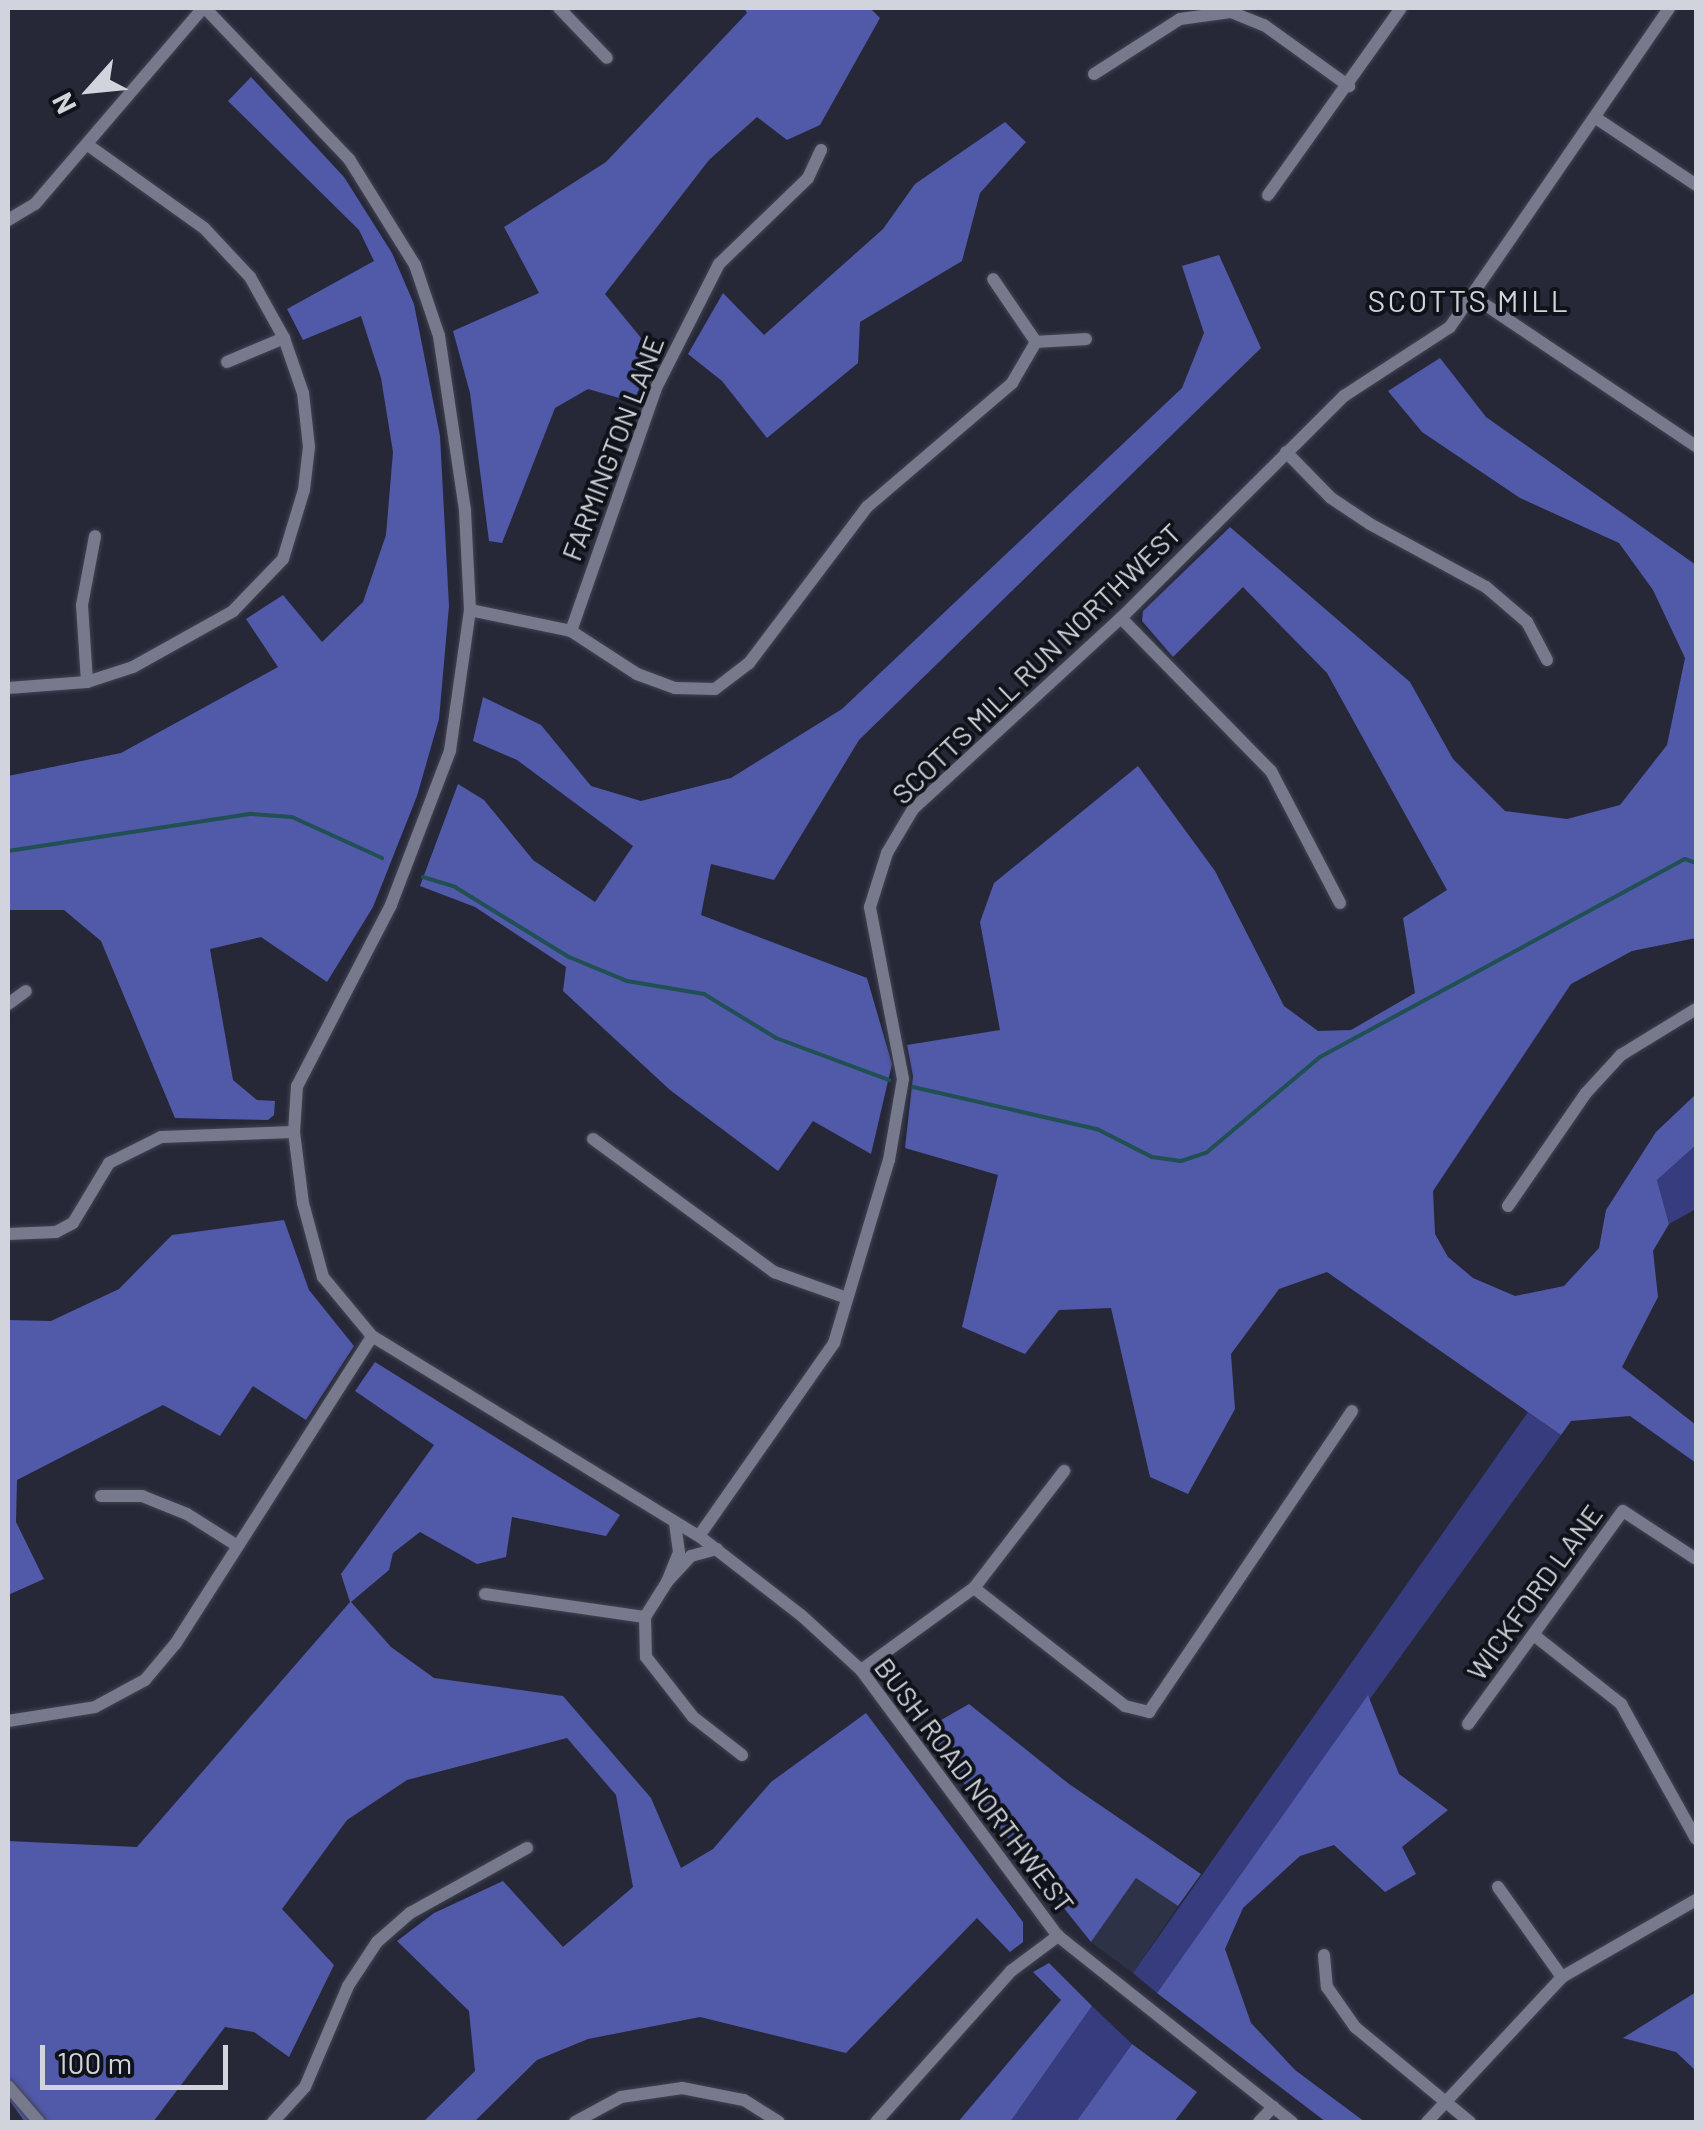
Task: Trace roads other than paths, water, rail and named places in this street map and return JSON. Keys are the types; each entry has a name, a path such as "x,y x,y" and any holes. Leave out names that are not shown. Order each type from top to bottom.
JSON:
{"street":[{"path":"8,220 35,204 204,8 349,159 415,265 439,336 449,398 470,610 458,721 436,795 390,905 305,1059 294,1132 161,1137 109,1163 73,1223 56,1232 8,1234"},
{"path":"559,8 607,58"},
{"path":"1268,196 1401,8"},
{"name":"SCOTTS MILL RUN NORTHWEST","path":"699,1536 834,1343 902,1105 903,1079 870,907 887,853 914,809 1121,618 1344,396 1450,327 1669,8"},
{"path":"1094,74 1180,19 1232,12 1264,25 1349,86"},
{"path":"1596,118 1696,186"},
{"path":"8,688 87,682 133,667 233,611 283,558 309,447 303,394 284,338 250,277 204,228 88,145"},
{"name":"FARMINGTON LANE","path":"571,631 656,388 703,294 719,264 808,178 821,150"},
{"path":"994,279 1036,342"},
{"path":"1471,296 1696,446"},
{"path":"228,362 284,338"},
{"path":"1036,342 1086,340"},
{"path":"470,610 571,631 637,674 675,688 715,689 749,663 867,506 1012,383 1036,342"},
{"path":"1286,452 1331,498 1486,588 1527,622 1547,660"},
{"path":"87,682 82,605 95,536"},
{"path":"1121,618 1271,771 1340,903"},
{"path":"8,1004 26,991"},
{"path":"1508,1206 1586,1094 1621,1055 1696,1009"},
{"name":"BUSH ROAD NORTHWEST","path":"294,1132 303,1203 324,1277 372,1336 699,1536 861,1670 1058,1936 1292,2122"},
{"path":"593,1140 774,1272 847,1298"},
{"path":"8,1721 95,1707 146,1680 176,1643 372,1336"},
{"path":"974,1588 1125,1706 1150,1712 1352,1412"},
{"path":"861,1670 974,1588 1064,1471"},
{"path":"102,1496 142,1496 188,1514 236,1545"},
{"name":"WICKFORD LANE","path":"1468,1724 1623,1511 1696,1559"},
{"path":"667,1582 679,1549 675,1524"},
{"path":"717,1550 690,1556 667,1582 644,1617 646,1657 660,1684 742,1755"},
{"path":"485,1594 644,1617"},
{"path":"1535,1636 1571,1659 1630,1715 1696,1839"},
{"path":"273,2122 305,2086 348,1986 376,1942 410,1913 528,1848"},
{"path":"1498,1886 1562,1978"},
{"path":"1427,2122 1562,1978 1696,1900"},
{"path":"876,2122 1011,1971 1058,1936"},
{"path":"1324,1955 1327,1987 1338,2006 1470,2122"},
{"path":"8,2086 40,2122"},
{"path":"575,2122 621,2097 682,2088 744,2100 779,2122"},
{"path":"1259,2122 1273,2107"}],"waterway":[{"path":"8,851 251,814 292,817 382,858"},
{"path":"913,1087 1097,1129 1152,1157 1181,1161 1206,1153 1320,1057 1685,859 1696,863"},
{"path":"423,877 455,887 569,957 627,981 704,994 776,1038 889,1080"}],"district":[{"name":"SCOTTS MILL","path":"1469,300"}]}
